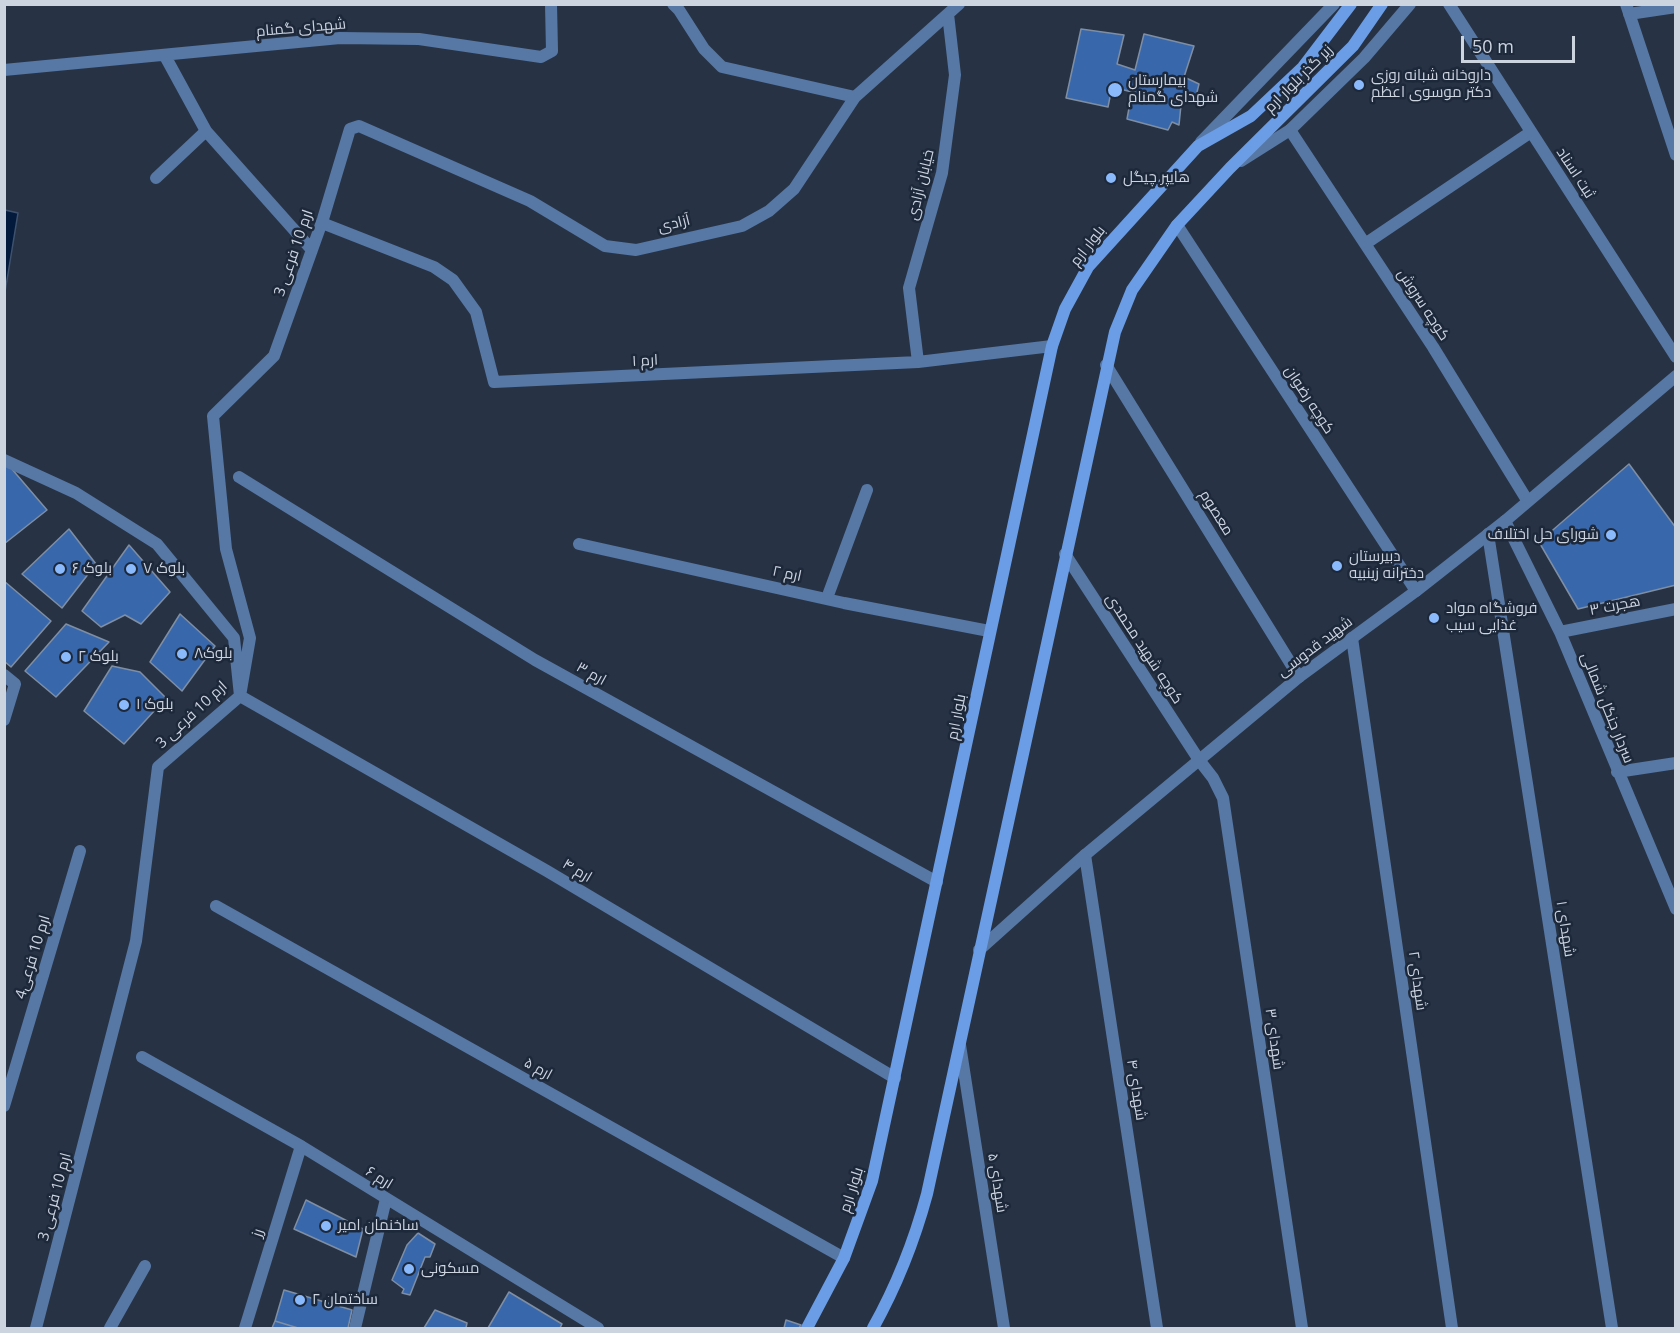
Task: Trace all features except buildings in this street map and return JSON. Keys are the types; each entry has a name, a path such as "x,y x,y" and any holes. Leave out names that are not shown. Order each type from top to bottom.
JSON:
{"main road":[{"name":"زیر گذر بلوار ارم","path":"1198,146 1251,116 1303,67 1351,4"},
{"name":"زیر گذر بلوار ارم","path":"1230,168 1353,46 1382,4"},
{"name":"بلوار ارم","path":"807,1329 844,1258 872,1181 1052,346 1065,309 1088,267 1198,146"},
{"path":"873,1329 898,1283 915,1238 1115,332 1132,290 1177,225 1230,168"}],"street":[{"name":"شهدای گمنام","path":"4,70 165,57 351,38 419,39 541,57 552,51 551,4"},
{"path":"673,4 704,49 722,67 855,97"},
{"name":"آزادی","path":"342,149 350,129 359,126 530,201 604,246 636,250 742,226 769,211 794,189 855,97 959,4"},
{"path":"1198,146 1334,4"},
{"path":"1230,168 1290,130 1364,58 1410,4"},
{"name":"ثبت اسناد","path":"1449,4 1676,357"},
{"path":"1676,7 1627,9 1676,155"},
{"name":"خیابان آزادی","path":"918,362 909,288 942,173 955,75 948,14"},
{"path":"165,57 206,131 312,250"},
{"name":"کوچه سروش","path":"1290,130 1433,347 1527,500"},
{"path":"156,178 206,131"},
{"path":"1365,244 1531,132"},
{"name":"ارم 10 فرعی 3","path":"36,1329 136,941 158,767 240,696 250,638 226,549 213,416 274,356 322,223 342,149"},
{"name":"ارم ۱","path":"322,223 434,267 453,280 476,312 494,382 918,362 1052,346"},
{"name":"کوچه رضوان","path":"1177,225 1416,591"},
{"name":"معصوم","path":"1106,365 1299,677"},
{"name":"شهید قدوسی","path":"979,950 1085,855 1299,677 1416,591 1505,521 1676,376"},
{"path":"4,460 76,493 157,544 234,638 240,696"},
{"name":"ارم ۳","path":"239,477 535,660 937,882"},
{"path":"827,598 867,490"},
{"name":"سردار جنگل شمالی","path":"1505,521 1560,632 1676,909"},
{"name":"شهدای ۱","path":"1488,534 1612,1329"},
{"name":"ارم ۲","path":"579,544 989,631"},
{"name":"کوچه شهید محمدی","path":"1065,554 1199,760"},
{"name":"هجرت ۳","path":"1560,632 1676,609"},
{"name":"شهدای ۲","path":"1352,638 1452,1329"},
{"path":"4,675 15,684 4,720"},
{"name":"ارم ۴","path":"240,696 548,871 895,1078"},
{"name":"شهدای ۳","path":"1199,760 1213,778 1223,798 1302,1329"},
{"path":"1617,772 1676,763"},
{"name":"ارم 10 فرعی4","path":"4,1106 80,851"},
{"name":"شهدای ۴","path":"1085,855 1157,1329"},
{"name":"ارم ۵","path":"216,906 844,1258"},
{"name":"شهدای ۵","path":"960,1042 1004,1329"},
{"name":"ارم ۶","path":"142,1057 301,1146 598,1329"},
{"name":"رز","path":"245,1329 301,1146"},
{"path":"355,1329 386,1200"},
{"path":"111,1329 145,1266"}],"water":[{"path":"4,210 18,213 5,292"}],"place":[{"name":"داروخانه شبانه روزی دکتر موسوی اعظم","path":"1359,85"},
{"name":"بیمارستان شهدای گمنام","path":"1115,90"},
{"name":"هایپر چیگل","path":"1111,178"},
{"name":"شورای حل اختلاف","path":"1611,535"},
{"name":"دبیرستان دخترانه زینبیه","path":"1337,566"},
{"name":"بلوک ۶","path":"60,569"},
{"name":"بلوک ۷","path":"131,569"},
{"name":"فروشگاه مواد غذایی سیب","path":"1434,618"},
{"name":"بلوک۸","path":"182,654"},
{"name":"بلوک ۲","path":"66,657"},
{"name":"بلوک ۱","path":"124,705"},
{"name":"ساخنمان امیر","path":"326,1226"},
{"name":"مسکونی","path":"409,1269"},
{"name":"ساختمان ۲","path":"300,1300"}]}
